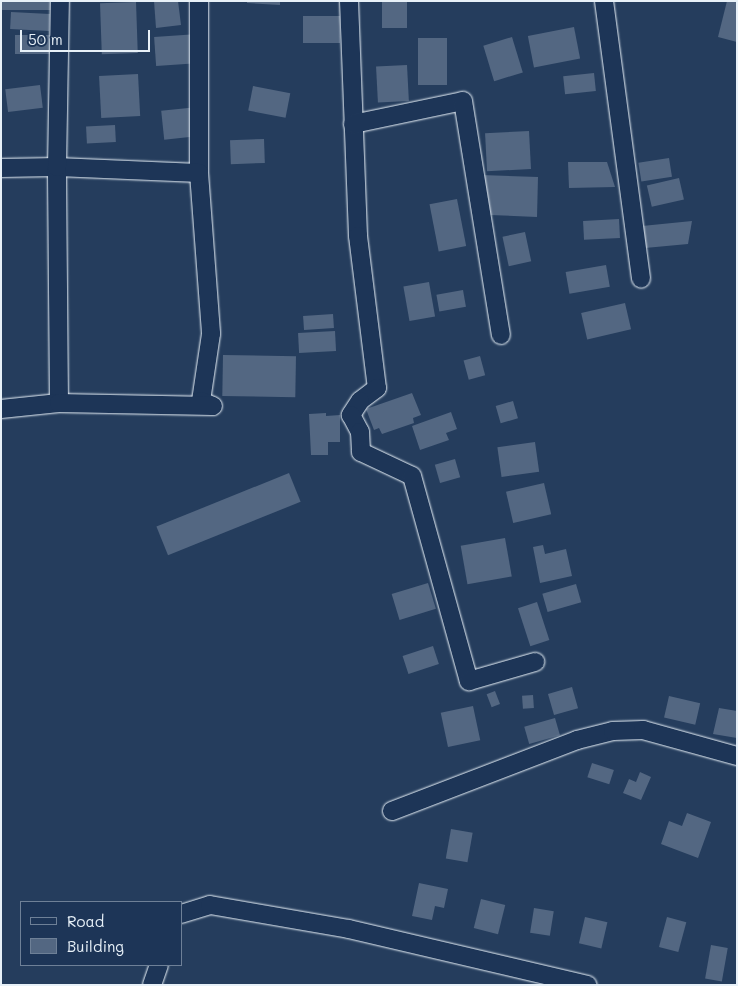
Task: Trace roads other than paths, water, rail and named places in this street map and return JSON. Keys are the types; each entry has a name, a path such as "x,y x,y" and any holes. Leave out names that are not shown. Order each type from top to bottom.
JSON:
{"street":[{"path":"58,402 57,167 60,1"},
{"path":"1,409 58,402 213,406 201,401 211,334 199,173 199,1"},
{"path":"349,1 358,236 377,388 364,397 351,415 360,432 361,452 412,476 469,681 535,662"},
{"path":"604,1 642,279"},
{"path":"354,124 463,102 501,335"},
{"path":"1,168 57,167 199,173"},
{"path":"392,811 577,740 613,731 643,730 737,756"},
{"path":"182,914 210,905 348,929 588,985"},
{"path":"152,985 159,966"}]}
